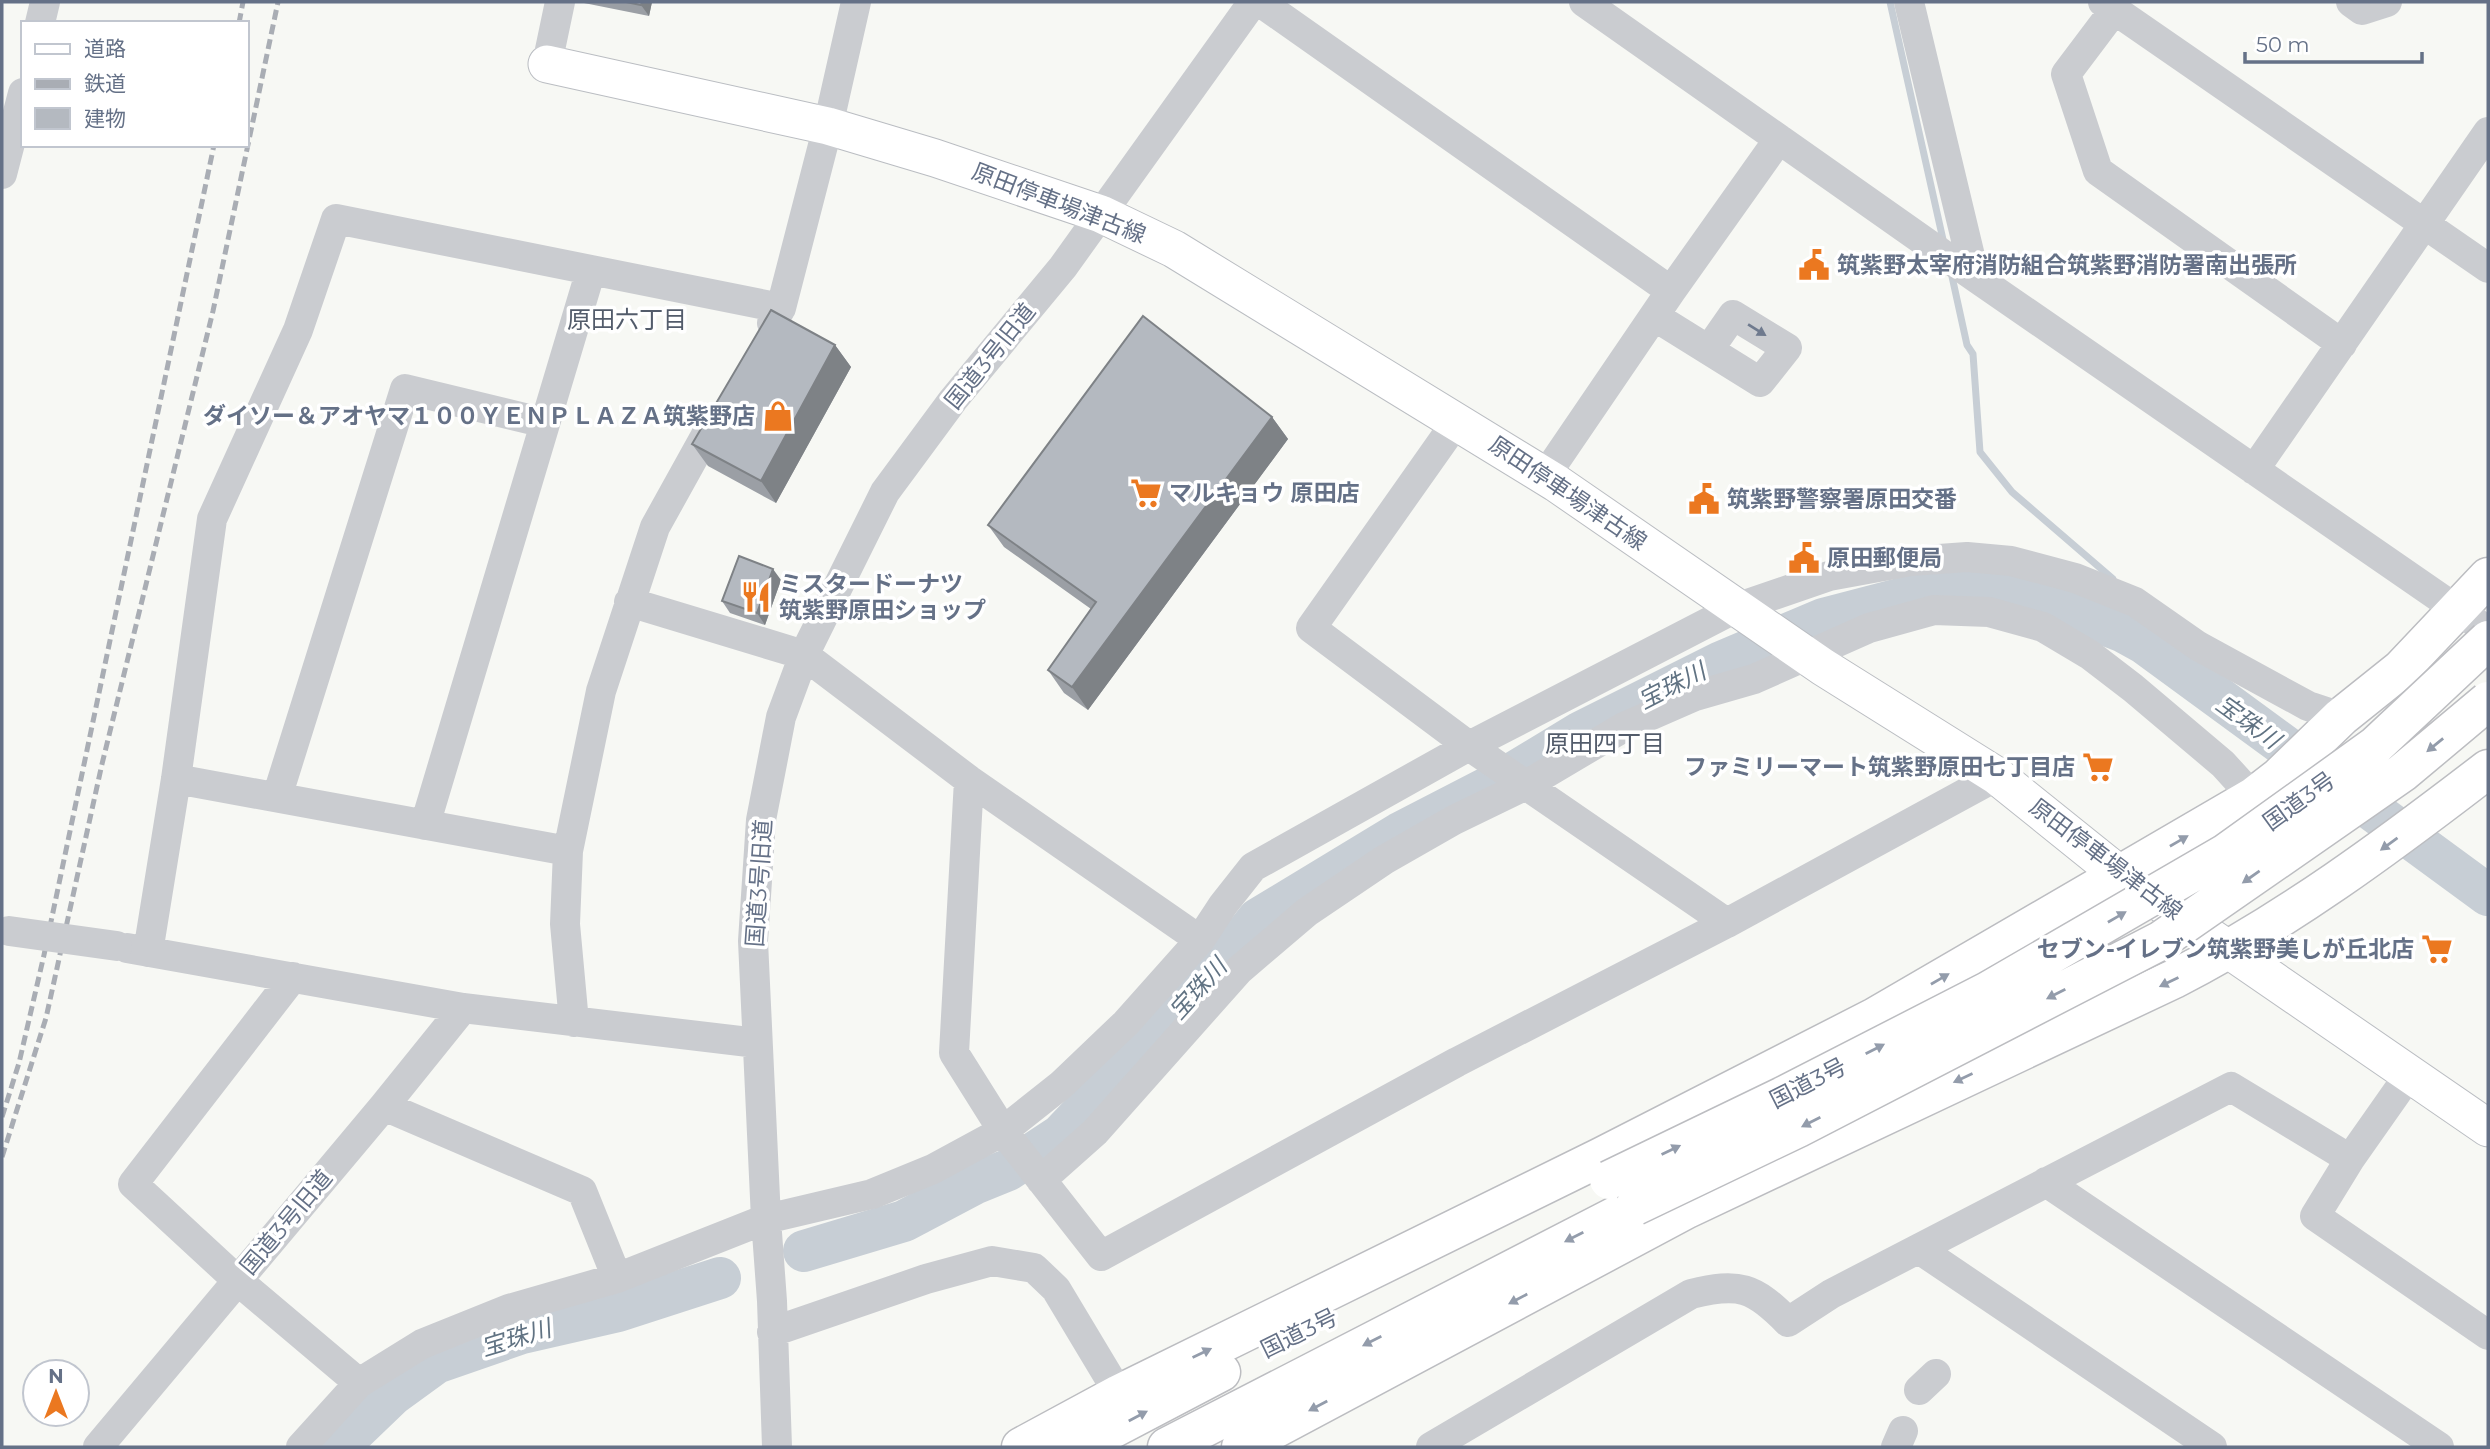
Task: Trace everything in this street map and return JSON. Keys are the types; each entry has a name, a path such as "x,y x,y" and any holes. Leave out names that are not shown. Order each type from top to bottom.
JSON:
{"highway":[{"path":"2225,853 2424,680 2478,617 2488,577"},
{"path":"1021,1447 1119,1394 1615,1181 1641,1136 1875,1017 2266,787 2401,669 2478,617"},
{"name":"国道3号","path":"1077,1447 1251,1356 1615,1181 1988,991 2225,853 2375,746 2488,640"},
{"name":"国道3号","path":"1167,1447 1615,1181 1798,1128 2160,941 2402,772 2488,701"},
{"path":"1241,1447 1687,1209 2230,951 2337,881 2488,769"}],"main road":[{"name":"原田停車場津古線","path":"547,64 828,127 935,158 1101,214 1174,249 1545,476 1736,608 1997,776 2120,875 2488,1128"}],"street":[{"path":"40,21 45,2"},
{"path":"547,64 560,2"},
{"path":"761,342 781,308 828,127 856,2"},
{"name":"国道3号旧道","path":"777,1447 753,941 761,820 781,717 804,654 885,492 953,400 1062,267 1253,2"},
{"path":"1260,2 1671,291"},
{"path":"1584,2 2254,470 2478,617"},
{"path":"1909,2 1975,277"},
{"path":"2351,2 2362,10 2387,2"},
{"path":"2342,344 2098,171 2066,74 2109,6 2488,268"},
{"path":"2,174 21,101"},
{"path":"2254,470 2488,132"},
{"path":"1545,476 1779,139"},
{"path":"148,952 176,779 212,519 298,330 336,219 781,308"},
{"path":"425,825 591,270"},
{"path":"1654,316 1710,348"},
{"path":"277,797 405,389 545,423"},
{"path":"574,1022 565,924 568,851 601,691 655,527 727,399"},
{"path":"1457,421 1311,628 1469,746 1727,923"},
{"path":"301,1447 359,1383 422,1344 509,1309 617,1278 766,1219 872,1194 933,1169 1003,1131 1061,1085 1126,1023 1200,940 1253,867 1469,746 1736,608 1829,576 1910,561 1967,557 2011,561 2075,578 2136,602 2198,646 2336,724"},
{"path":"629,602 804,654 969,779 1200,940"},
{"path":"1041,1180 1095,1132 1239,970 1307,912 1384,860 1454,820 1526,785 1624,727 1695,696 1754,679 1869,628 1934,610 1989,612 2042,627 2090,655 2223,764 2266,787"},
{"path":"969,779 954,1053 1003,1131 1101,1256 1457,1062 1727,923 1997,776"},
{"path":"176,779 568,851"},
{"path":"6,930 117,946 463,1008 757,1043"},
{"path":"293,977 133,1184 237,1280 359,1383"},
{"name":"国道3号旧道","path":"98,1447 384,1107 463,1008"},
{"path":"2409,1075 2350,1159 2315,1216 2488,1335"},
{"path":"1432,1447 1692,1294 1720,1287 1743,1289 1766,1300 1788,1322 1831,1294 2231,1087 2350,1159"},
{"path":"384,1107 582,1191 617,1278"},
{"path":"2046,1182 2439,1447"},
{"path":"1919,1249 2212,1447"},
{"path":"772,1332 926,1279 992,1261 1034,1268 1056,1289 1119,1394"}],"building":[{"name":"ダイソー＆アオヤマ１００ＹＥＮＰＬＡＺＡ筑紫野店","path":"771,310 835,345 761,481 692,444"},
{"name":"マルキョウ 原田店","path":"1143,316 1272,417 1072,687 1048,670 1096,602 988,525"},
{"path":"739,556 773,569 757,613 722,601"}],"waterway":[{"path":"1890,2 1944,244"},
{"path":"1951,272 1967,345 1973,354 1980,452 2012,492 2113,579 2114,583"},
{"name":"宝珠川","path":"804,1251 904,1221 976,1183 1008,1170 1061,1135 1212,976 1258,919 1400,833 1495,784 1581,732 1721,662 1823,619 1911,596 1955,589 2037,598 2124,632 2144,643 2488,895"},
{"path":"2118,605 2124,632"},
{"name":"宝珠川","path":"338,1447 392,1395 436,1363 522,1333 618,1311 720,1278"}],"railway":[{"path":"239,21 243,2"},
{"path":"248,145 278,2"},
{"path":"2,1117 19,1063 44,955 214,147"},
{"path":"2,1157 46,1018 102,764 213,311 247,147"}],"place":[{"name":"筑紫野太宰府消防組合筑紫野消防署南出張所","path":"1814,265"},
{"name":"ダイソー＆アオヤマ１００ＹＥＮＰＬＡＺＡ筑紫野店","path":"778,416"},
{"name":"マルキョウ 原田店","path":"1146,493"},
{"name":"筑紫野警察署原田交番","path":"1704,499"},
{"name":"原田郵便局","path":"1804,558"},
{"name":"ミスタードーナツ 筑紫野原田ショップ","path":"756,597"},
{"name":"ファミリーマート筑紫野原田七丁目店","path":"2098,767"},
{"name":"セブン-イレブン筑紫野美しが丘北店","path":"2437,949"}],"district":[{"name":"原田六丁目","path":"627,320"},
{"name":"原田四丁目","path":"1605,744"}]}
